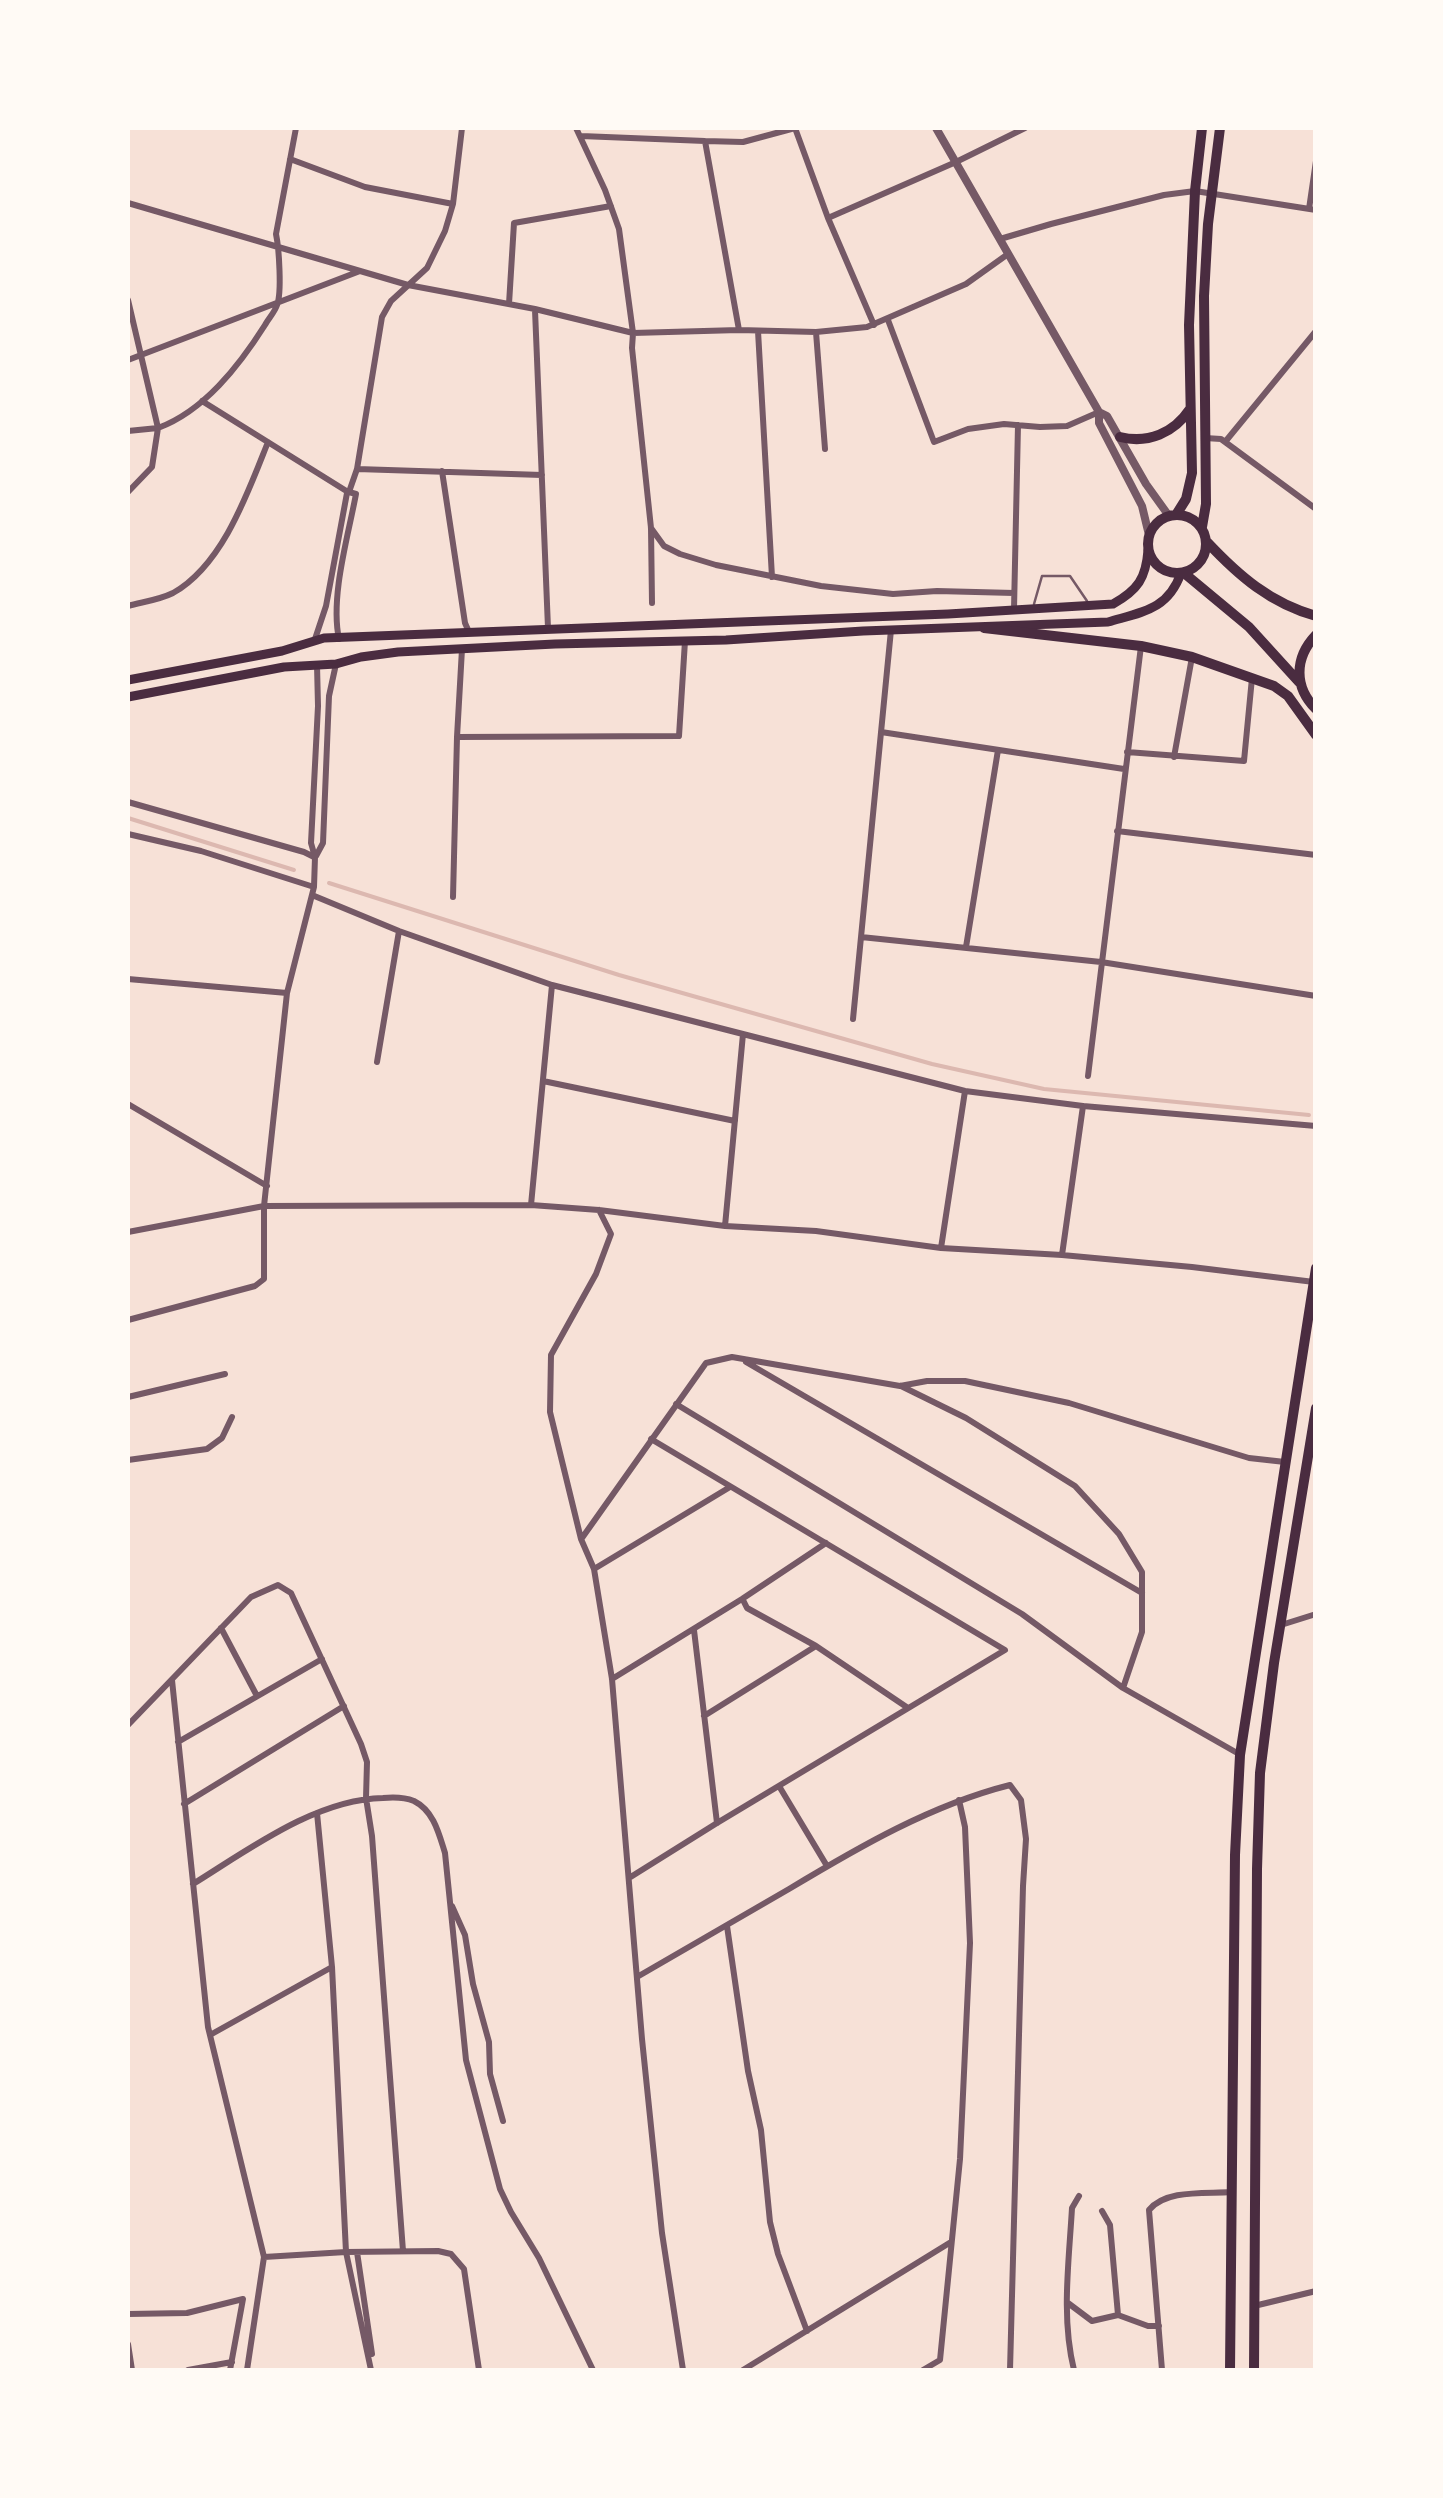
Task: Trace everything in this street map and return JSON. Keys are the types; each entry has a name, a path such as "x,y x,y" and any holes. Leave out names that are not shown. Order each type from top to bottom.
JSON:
{"main road":[{"path":"128,680 324,638 1113,604 1131,594 1147,568 1149,534 1186,499 1192,473 1189,325 1194,191 1202,128"},
{"path":"1202,528 1206,504 1204,296 1220,128"},
{"path":"1120,437 1142,439 1167,432 1190,408"},
{"path":"1173,515 1190,518 1202,528 1207,541 1264,595 1293,610 1316,616"},
{"path":"1148,550 1161,569 1183,573 1201,561 1207,541"},
{"path":"128,697 284,667 336,664 398,652 1108,622 1164,601 1183,573"},
{"path":"1183,573 1250,627 1299,682"},
{"path":"984,628 1141,646 1192,657 1274,686 1288,696 1316,735"},
{"path":"1314,709 1304,695 1298,669 1301,656 1316,636"},
{"path":"336,664 339,639"},
{"path":"314,642 317,665"},
{"path":"1230,2370 1240,1755 1316,1268"},
{"path":"1254,2370 1260,1773 1316,1408"}],"street":[{"path":"128,431 174,422 202,401 244,358 278,304 276,234 296,128"},
{"path":"314,642 326,606 347,493 357,468 382,317 392,301 427,268 444,231 453,204 462,128"},
{"path":"576,128 619,229 651,528 652,604"},
{"path":"581,136 744,142 795,128 874,326"},
{"path":"936,128 1099,412 1099,423 1142,506 1149,534"},
{"path":"828,218 1025,128"},
{"path":"705,141 739,330"},
{"path":"290,159 366,187 453,204"},
{"path":"1000,239 1164,195 1194,191 1312,210 1316,160"},
{"path":"128,203 408,285 535,309 633,333 816,332 874,326 966,284 1008,254"},
{"path":"509,304 514,223 611,206"},
{"path":"128,360 361,271"},
{"path":"128,300 158,428 152,467 128,492"},
{"path":"535,309 548,628"},
{"path":"888,320 934,442 968,428 1004,424 1067,426 1099,412 1108,416 1146,484 1173,515"},
{"path":"758,331 772,577"},
{"path":"1225,442 1316,331"},
{"path":"816,332 826,449"},
{"path":"202,401 356,494 336,602 339,639"},
{"path":"1014,609 1018,425"},
{"path":"1204,438 1221,439 1316,509"},
{"path":"128,606 163,597 197,575 238,517 268,442"},
{"path":"357,468 542,474"},
{"path":"442,472 469,632"},
{"path":"651,528 664,546 680,554 821,586 892,594 1014,592"},
{"path":"853,1019 891,630"},
{"path":"457,738 678,736 685,641"},
{"path":"1088,1076 1141,646"},
{"path":"454,897 462,649"},
{"path":"1174,756 1192,657"},
{"path":"315,857 323,844 329,696 336,664"},
{"path":"128,1320 255,1286 264,1279 264,1206 288,993 313,891 315,857 310,843 317,665"},
{"path":"1127,752 1244,761 1252,678"},
{"path":"881,732 1124,770"},
{"path":"966,947 998,750"},
{"path":"128,802 315,857"},
{"path":"1117,830 1316,855"},
{"path":"128,834 201,851 313,891 399,932 552,985 965,1090 1083,1106 1316,1126"},
{"path":"376,1062 399,932"},
{"path":"861,937 1101,962 1316,996"},
{"path":"128,979 288,993"},
{"path":"532,1205 552,985"},
{"path":"725,1226 743,1034"},
{"path":"543,1081 735,1121"},
{"path":"941,1248 965,1090"},
{"path":"128,1104 267,1186"},
{"path":"1062,1254 1083,1106"},
{"path":"128,1232 264,1206 532,1205 725,1226 816,1231 941,1248 1062,1254 1314,1282"},
{"path":"599,1210 611,1234 596,1274 551,1356 550,1412 582,1539 594,1569 612,1679 662,2233 684,2370"},
{"path":"582,1539 706,1363 741,1359 900,1386 966,1418 1075,1486 1118,1534 1142,1572 1142,1632 1123,1688"},
{"path":"741,1359 1142,1593"},
{"path":"128,1397 225,1374"},
{"path":"900,1386 965,1381 1069,1403 1248,1458 1286,1462"},
{"path":"676,1404 1022,1614 1123,1688 1240,1755"},
{"path":"128,1460 207,1449 222,1438 232,1417"},
{"path":"629,1878 1005,1650 651,1439"},
{"path":"594,1569 730,1486"},
{"path":"612,1679 826,1543"},
{"path":"128,1725 251,1597 278,1585 291,1592 366,1762 403,2251"},
{"path":"742,1599 747,1608 816,1646 908,1708"},
{"path":"1280,1625 1316,1614"},
{"path":"221,1628 257,1696"},
{"path":"694,1629 717,1822"},
{"path":"704,1716 816,1646"},
{"path":"178,1742 322,1659"},
{"path":"172,1678 210,2035 264,2258 247,2370"},
{"path":"184,1804 344,1706"},
{"path":"637,1978 916,1818 1010,1785 1021,1800 1026,1839 1010,2370"},
{"path":"778,1786 827,1866"},
{"path":"193,1884 276,1832 317,1813 366,1798 398,1797 414,1801 427,1811 445,1853 466,2060 500,2189 539,2258 593,2370"},
{"path":"922,2370 940,2360 960,2159 970,1943 965,1827 959,1800"},
{"path":"317,1813 332,1967 346,2252 373,2370"},
{"path":"450,1900 466,1935 489,2042 490,2074 503,2120"},
{"path":"726,1926 761,2130 770,2222 807,2331"},
{"path":"210,2035 332,1967"},
{"path":"1162,2370 1149,2210 1156,2200 1173,2196 1232,2192"},
{"path":"1074,2370 1067,2344 1067,2302 1072,2208 1078,2196"},
{"path":"1102,2211 1110,2225 1118,2316"},
{"path":"744,2370 755,2368 952,2241"},
{"path":"264,2258 346,2252 450,2254 464,2268 480,2370"},
{"path":"356,2252 373,2370"},
{"path":"1254,2306 1316,2291"},
{"path":"128,2314 187,2313 243,2299 231,2366 188,2370"},
{"path":"1067,2302 1092,2321 1118,2316 1159,2326"},
{"path":"128,2344 132,2370"}],"lane":[{"path":"1033,608 1042,576 1070,576 1090,606"}],"waterway":[{"path":"128,818 294,870"},
{"path":"329,883 619,975 932,1064 1044,1089 1309,1115"}]}
